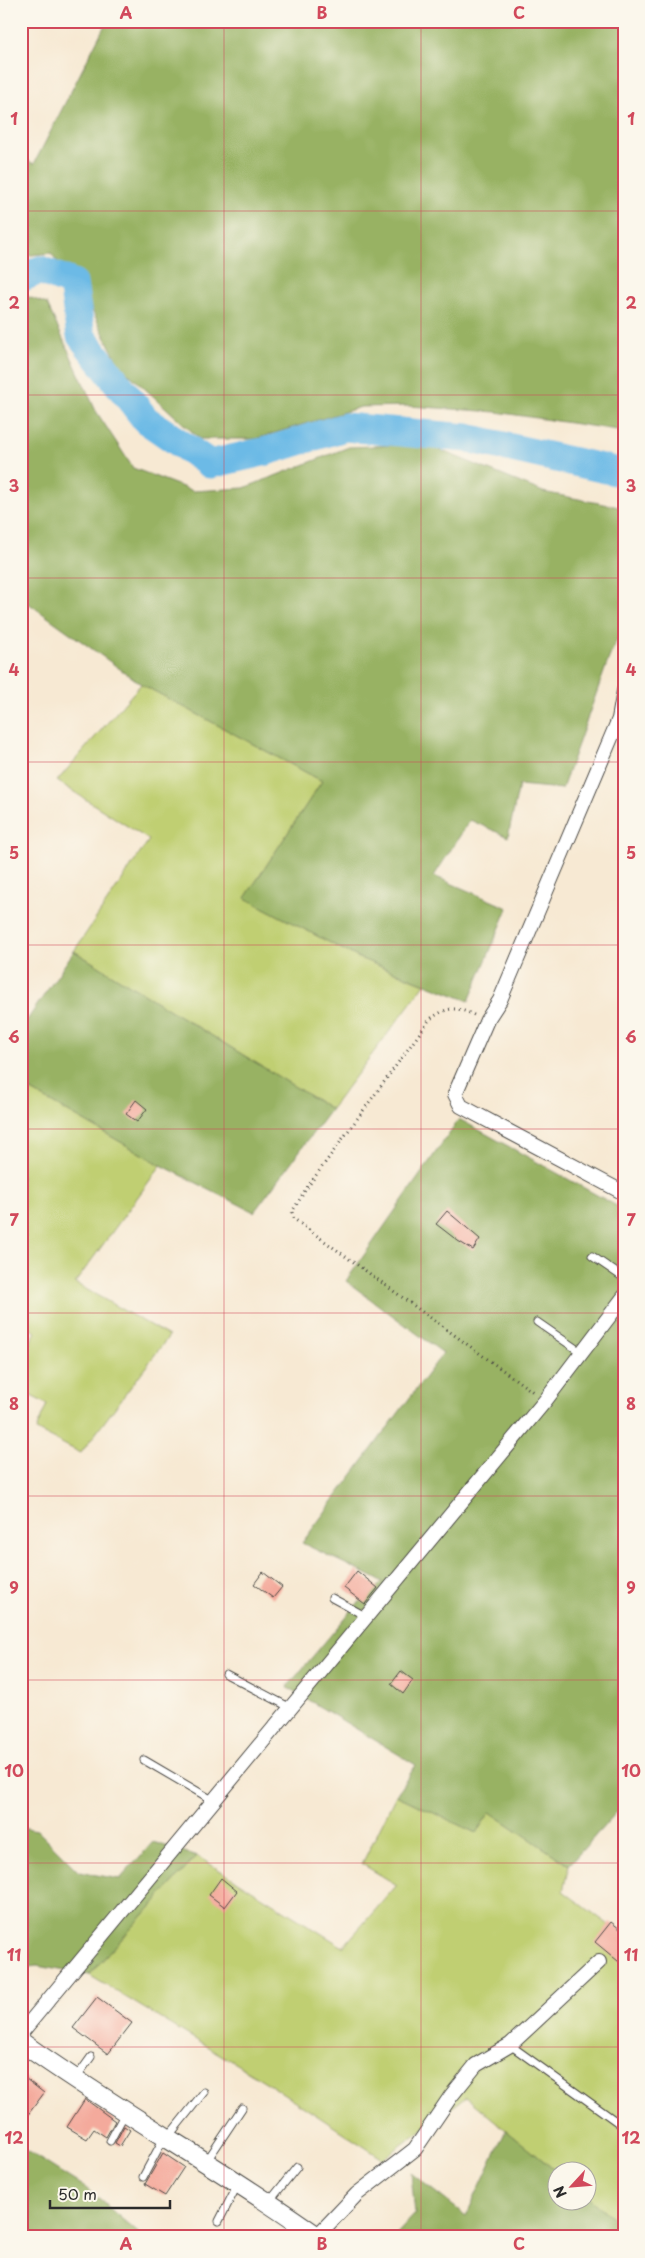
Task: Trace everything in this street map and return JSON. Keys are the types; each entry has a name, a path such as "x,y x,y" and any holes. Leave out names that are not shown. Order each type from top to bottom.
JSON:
{"street":[{"path":"624,691 619,720 504,992 486,1020 455,1094 461,1106 624,1193"},
{"path":"21,2034 545,1401 624,1297"},
{"path":"21,2042 74,2080 166,2137 318,2236 357,2194 415,2149 451,2096 476,2065 510,2045 599,1962"}],"lane":[{"path":"592,1256 624,1278"},
{"path":"537,1322 582,1352"},
{"path":"332,1598 367,1617"},
{"path":"226,1674 291,1708"},
{"path":"144,1760 214,1801"},
{"path":"510,2045 624,2128"},
{"path":"74,2080 91,2057"},
{"path":"143,2177 166,2137 204,2092"},
{"path":"205,2163 242,2108"},
{"path":"110,2141 125,2112"},
{"path":"268,2204 297,2167"},
{"path":"219,2221 238,2184"}],"path":[{"path":"486,1020 461,1009 446,1009 430,1019 306,1189 292,1212 294,1219 545,1401"}],"green space":[{"path":"107,21 624,21 624,431 496,412 409,406 361,407 255,439 200,439 119,365 89,304 51,253 21,256 21,156 34,164"},
{"path":"21,294 47,304 96,411 133,468 193,491 244,488 349,447 425,444 543,492 624,508 624,623 609,658 562,789 519,785 508,837 470,820 434,876 508,908 469,1001 359,958 245,898 322,781 141,684 21,598"},
{"path":"141,684 322,781 245,898 359,958 425,984 331,1109 74,951 149,840 57,781"},
{"path":"74,951 331,1109 254,1212 161,1165 21,1085 21,1029"},
{"path":"21,1085 161,1165 75,1283 169,1336 81,1453 36,1430 47,1404 21,1391 21,1358 36,1332 21,1324"},
{"path":"459,1119 624,1210 624,1804 569,1865 490,1812 476,1833 396,1795 416,1765 287,1687 356,1605 383,1582 302,1543 443,1353 346,1281"},
{"path":"396,1795 476,1833 490,1812 569,1865 563,1891 624,1936 624,2227 598,2205 598,2160 548,2160 548,2165 466,2097 383,2159 269,2084 89,1975 197,1856 343,1947 397,1885 362,1864"},
{"path":"21,1827 37,1830 79,1872 120,1879 153,1842 197,1856 89,1975 37,1966 21,1968"},
{"path":"506,2130 548,2165 548,2210 598,2210 598,2205 624,2227 624,2237 394,2237 415,2214 411,2173 466,2216"},
{"path":"21,2147 87,2189 143,2237 21,2237"}],"building":[{"path":"136,1100 147,1109 137,1122 126,1114"},
{"path":"447,1211 480,1239 473,1250 436,1224"},
{"path":"357,1571 378,1588 365,1604 344,1588"},
{"path":"263,1572 282,1587 273,1598 254,1584"},
{"path":"401,1671 413,1680 403,1694 391,1684"},
{"path":"221,1878 237,1891 225,1907 209,1895"},
{"path":"611,1922 624,1932 624,1966 595,1942"},
{"path":"97,1997 132,2023 108,2054 73,2028"},
{"path":"21,2075 44,2093 21,2124"},
{"path":"85,2099 115,2121 106,2137 94,2129 87,2139 67,2127"},
{"path":"124,2126 130,2130 120,2146 115,2143"},
{"path":"163,2153 184,2167 165,2196 145,2184"}],"waterway":[{"path":"21,278 40,270 73,283 81,336 146,420 210,464 267,451 345,427 467,438 624,473"}]}
